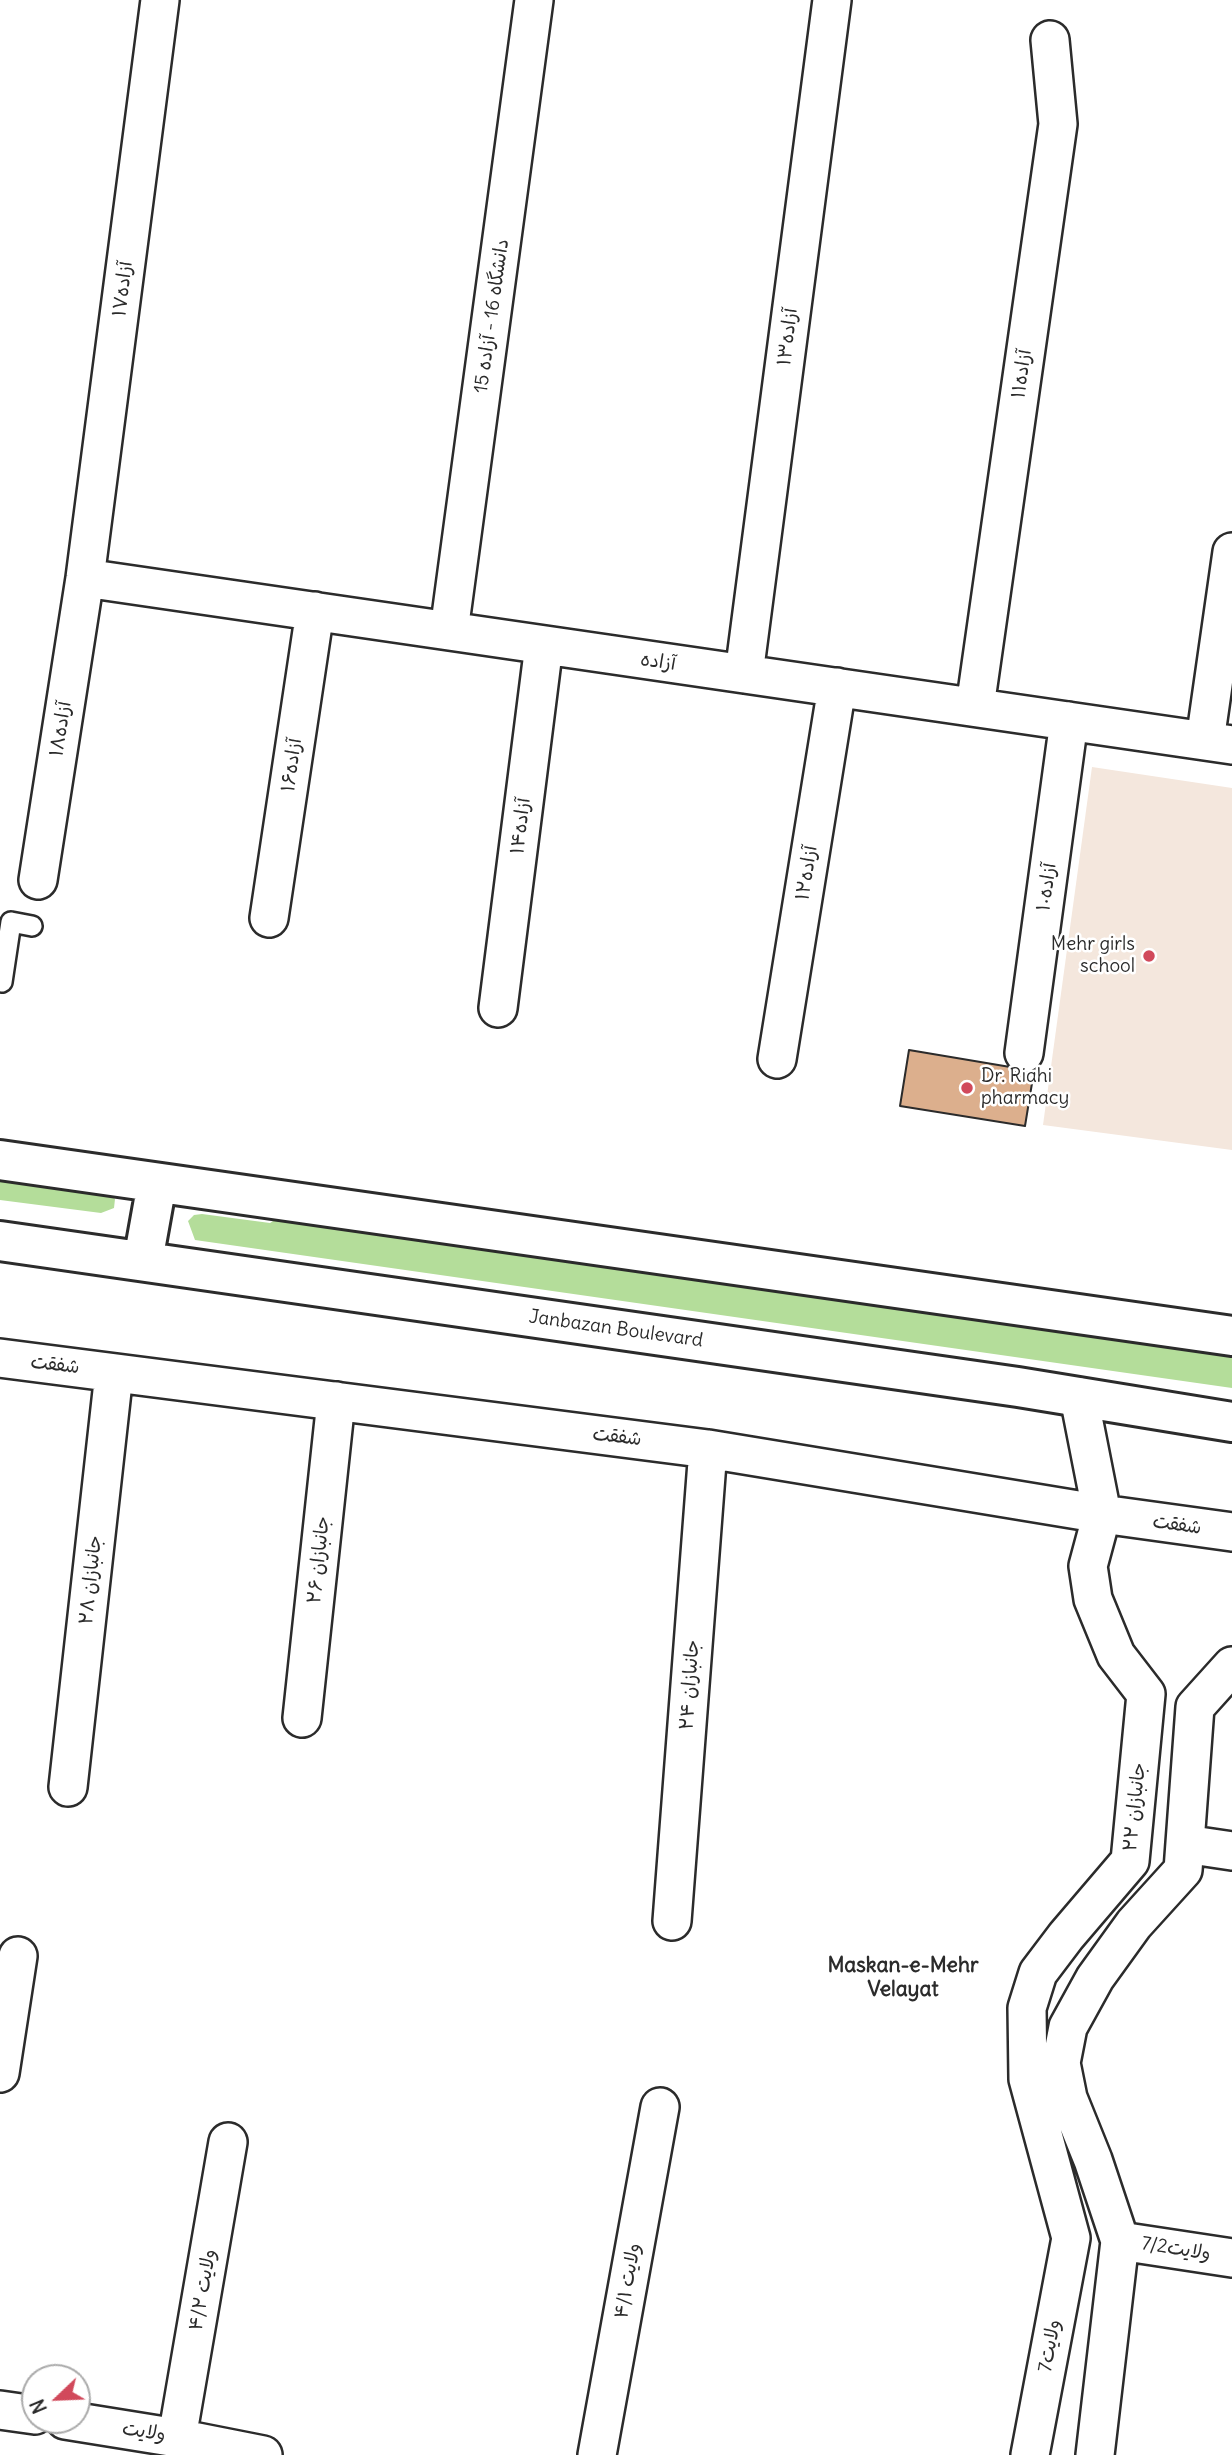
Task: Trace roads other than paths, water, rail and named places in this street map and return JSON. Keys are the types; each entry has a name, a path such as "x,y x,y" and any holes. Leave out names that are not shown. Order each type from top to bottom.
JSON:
{"main road":[{"path":"0,1160 1232,1336"},
{"path":"143,1261 157,1182"},
{"name":"Janbazan Boulevard","path":"0,1241 1079,1397 1232,1422"}],"street":[{"name":"آزاده۱۷","path":"85,578 160,0"},
{"name":"دانشگاه 16 - آزاده 15","path":"449,631 534,0"},
{"name":"آزاده۱۳","path":"744,674 832,0"},
{"name":"آزاده۱۱","path":"975,707 1058,124 1050,40"},
{"path":"1219,743 1232,552"},
{"name":"آزاده","path":"85,578 1219,743"},
{"name":"آزاده۱۸","path":"38,880 85,578"},
{"name":"آزاده۱۶","path":"269,918 315,611"},
{"name":"آزاده۱۴","path":"498,1008 544,645"},
{"name":"آزاده۱۲","path":"777,1059 837,687"},
{"name":"آزاده۱۰","path":"1024,1053 1069,721"},
{"name":"شفقت","path":"0,1358 708,1449 1101,1514 1232,1532"},
{"name":"جانبازان ۲۸","path":"68,1787 114,1373"},
{"name":"جانبازان ۲۲","path":"1070,2238 1028,2079 1027,2008 1038,1973 1129,1860 1146,1694 1116,1655 1093,1599 1088,1566 1101,1514 1079,1397"},
{"name":"جانبازان ۲۶","path":"302,1718 336,1401"},
{"name":"جانبازان ۲۴","path":"672,1921 708,1449"},
{"path":"1095,2455 1120,2241 1093,2160 1068,2098 1061,2063 1068,2027 1095,1979 1134,1924 1183,1870 1195,1707 1232,1666"},
{"path":"1185,1844 1232,1851"},
{"path":"0,2073 18,1956"},
{"name":"ولایت ۴/۱","path":"597,2455 660,2107"},
{"name":"ولایت ۴/۲","path":"177,2438 228,2142"},
{"name":"ولایت7","path":"1030,2455 1070,2238"},
{"name":"ولایت7/2","path":"1120,2241 1232,2258"},
{"path":"0,2410 21,2413"},
{"name":"ولایت","path":"91,2424 263,2455"}],"lane":[{"path":"0,982 11,922 32,926"}],"place":[{"name":"Mehr girls school","path":"1149,956"},
{"name":"Dr. Riahi pharmacy","path":"967,1088"}],"district":[{"name":"Maskan-e-Mehr Velayat","path":"903,1978"}]}
